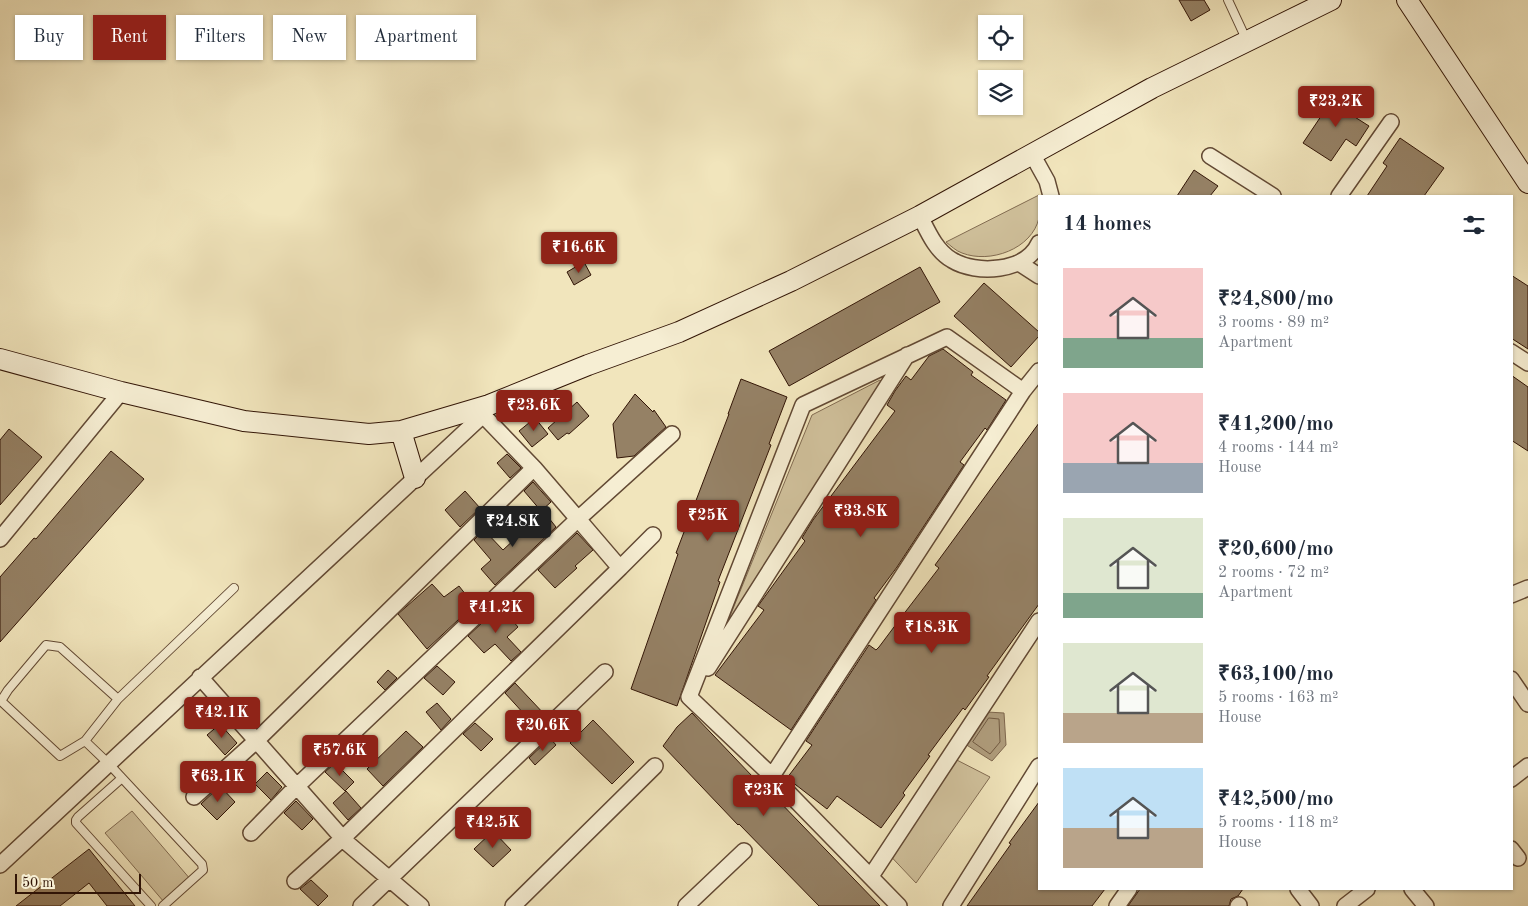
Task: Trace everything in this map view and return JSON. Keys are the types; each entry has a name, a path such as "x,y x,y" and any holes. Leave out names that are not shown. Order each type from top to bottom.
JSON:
{"main road":[{"path":"0,359 121,392 244,421 368,434 401,431 486,410 588,365 679,332 791,281 920,216 1152,88 1330,0"},
{"path":"1407,0 1528,183"},
{"path":"401,431 415,478"}],"street":[{"path":"1340,195 1391,122"},
{"path":"1032,154 1047,181 1051,195"},
{"path":"1210,156 1271,195"},
{"path":"920,216 938,248 952,261 974,268 1009,267 1019,263 1038,247"},
{"path":"1019,263 1038,275"},
{"path":"689,697 803,405 947,338 1023,391"},
{"path":"1513,353 1528,363"},
{"path":"689,697 907,355"},
{"path":"772,776 1023,391 1038,372"},
{"path":"0,539 121,392"},
{"path":"0,865 486,410 620,568"},
{"path":"251,832 578,519 672,434"},
{"path":"194,797 256,741 534,468"},
{"path":"295,881 343,838 653,535"},
{"path":"1513,594 1528,588"},
{"path":"871,876 1038,624"},
{"path":"361,906 605,672"},
{"path":"200,678 343,838 421,906"},
{"path":"1513,682 1528,704"},
{"path":"689,697 772,776 899,906"},
{"path":"514,906 654,766"},
{"path":"1513,777 1528,766"},
{"path":"951,906 1038,768"},
{"path":"686,906 744,851"},
{"path":"1117,906 1128,890"},
{"path":"1299,890 1310,906"},
{"path":"1345,906 1366,890"},
{"path":"1413,890 1426,906"}],"lane":[{"path":"1228,0 1247,41"},
{"path":"118,699 60,647 46,645 1,701 60,756 84,741 118,699 234,588"},
{"path":"84,741 109,764 202,864 203,870 163,906"},
{"path":"122,778 76,820 76,823 151,906"}],"shaded area":[{"path":"1038,196 1038,221 1035,229 1019,246 997,255 985,257 960,252 946,242"},
{"path":"880,380 885,385 732,626 730,616 812,415"},
{"path":"949,756 990,777 916,883 882,847"},
{"path":"132,811 191,880 164,902 105,833"}],"water":[{"path":"987,712 1004,713 1006,745 992,761 965,744"}],"building":[{"path":"1179,0 1204,0 1210,10 1191,21"},
{"path":"1338,91 1357,103 1350,114 1369,126 1356,146 1346,139 1331,161 1303,143"},
{"path":"1400,138 1444,168 1425,195 1368,195 1387,166 1383,163"},
{"path":"1194,170 1218,186 1211,195 1178,195"},
{"path":"584,262 591,275 574,285 567,272"},
{"path":"920,267 940,302 789,386 769,351"},
{"path":"1513,276 1528,286 1528,349 1513,339"},
{"path":"984,283 1038,331 1038,337 1011,367 954,316"},
{"path":"943,349 973,372 971,375 1006,400 987,430 985,428 960,462 964,465 897,567 874,598 876,600 791,730 715,675 764,610 758,606 805,541 802,538 813,520 895,411 887,405 895,391 906,376 911,380 929,356"},
{"path":"1513,376 1528,387 1528,451 1513,441"},
{"path":"741,379 787,397 769,444 771,445 718,581 720,582 677,706 631,689 678,554 676,553"},
{"path":"635,394 653,412 654,410 666,427 634,456 617,458 613,424"},
{"path":"577,402 589,416 569,434 567,433 558,440 548,428"},
{"path":"535,418 548,434 532,447 519,431"},
{"path":"1038,424 1038,605 965,710 963,708 928,755 930,756 903,793 905,795 881,828 837,796 827,809 787,778 812,745 806,741 869,645 876,650 879,647 939,568 935,565"},
{"path":"9,429 42,457 0,505 0,440"},
{"path":"111,451 144,479 0,642 0,577 34,538 36,539"},
{"path":"507,454 521,468 510,478 497,463"},
{"path":"533,482 551,502 541,511 524,491"},
{"path":"465,491 480,508 460,527 445,510"},
{"path":"544,512 556,527 495,585 481,569 491,560 474,540 484,530 503,550"},
{"path":"577,533 593,550 555,588 538,570"},
{"path":"432,584 444,597 459,586 474,605 427,649 398,614"},
{"path":"500,606 518,627 507,637 521,652 511,661 495,644 484,653 468,636"},
{"path":"437,666 455,682 443,695 424,678"},
{"path":"388,670 397,678 385,690 377,682"},
{"path":"515,683 546,716 535,726 505,693"},
{"path":"437,703 451,719 441,730 426,712"},
{"path":"692,713 880,906 819,906 738,825 663,746 677,727"},
{"path":"593,720 634,762 612,784 570,743"},
{"path":"475,723 493,739 481,751 463,734"},
{"path":"220,724 237,743 225,755 207,735"},
{"path":"406,731 423,747 383,786 367,769"},
{"path":"550,738 556,745 535,765 529,758"},
{"path":"335,763 354,782 345,791 325,772"},
{"path":"267,772 282,787 271,800 255,784"},
{"path":"220,786 235,802 217,820 201,804"},
{"path":"346,791 361,808 348,820 333,803"},
{"path":"296,801 313,819 302,830 284,813"},
{"path":"1038,803 1038,890 1104,890 1092,906 967,906 1011,844 1009,843"},
{"path":"493,831 511,850 493,867 474,849"},
{"path":"89,849 135,906 107,906 89,883 60,906 16,906"},
{"path":"311,880 328,896 318,906 300,889"},
{"path":"1139,890 1242,890 1238,896 1231,899 1229,906 1128,906"}]}
